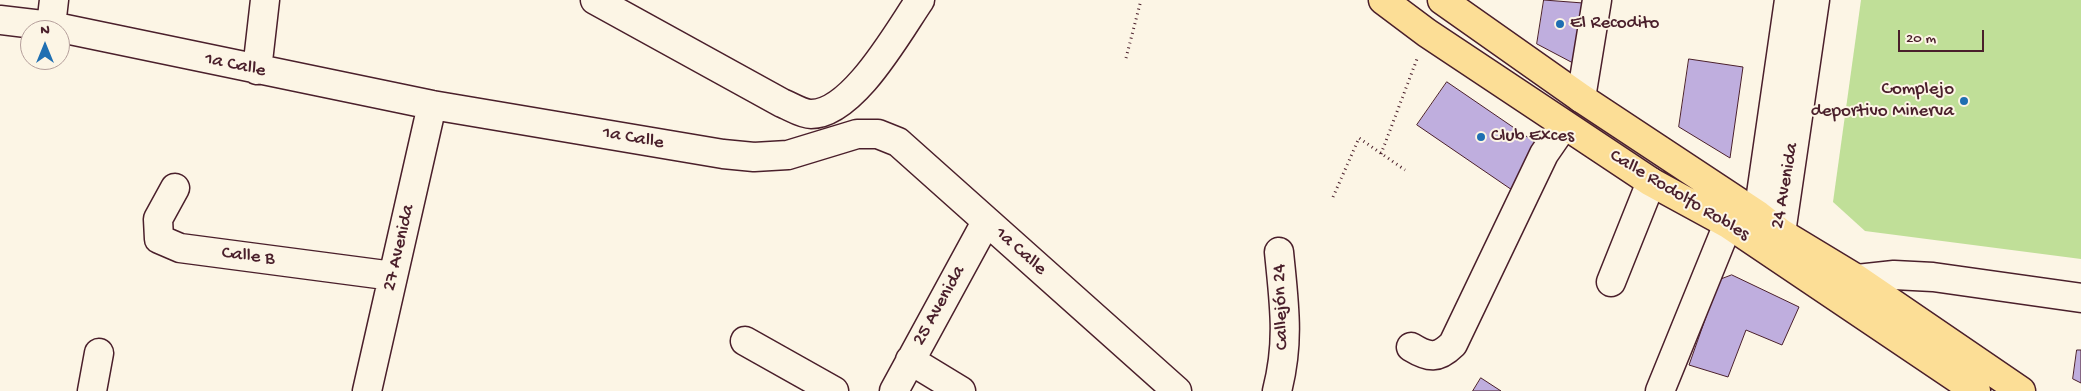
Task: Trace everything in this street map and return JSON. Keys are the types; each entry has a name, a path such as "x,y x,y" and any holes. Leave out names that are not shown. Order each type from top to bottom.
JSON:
{"main road":[{"name":"Calle Rodolfo Robles","path":"1382,0 1427,33 1651,182 1728,224 1775,242 1857,279 2021,391"},
{"name":"Calle Rodolfo Robles","path":"1442,0 1581,98 1758,215 1775,242 1976,391"}],"street":[{"path":"257,70 265,0"},
{"path":"596,0 782,103 810,114 834,108 860,86 920,0"},
{"path":"1581,98 1597,0"},
{"name":"24 Avenida","path":"1728,224 1758,215 1789,0"},
{"name":"24 Avenida","path":"1775,242 1815,0"},
{"name":"1a Calle","path":"0,20 53,13 257,70 432,105 754,157 788,155 857,134 878,134 898,142 1176,391"},
{"name":"27 Avenida","path":"371,390 432,105"},
{"path":"1411,347 1422,354 1433,356 1444,353 1453,344 1544,154 1564,125"},
{"path":"1611,282 1651,182"},
{"name":"Calle B","path":"175,188 158,219 159,239 180,248 394,276"},
{"name":"25 Avenida","path":"894,391 986,222"},
{"path":"1660,391 1728,224"},
{"name":"Callejón 24","path":"1277,391 1283,369 1286,337 1280,252"},
{"path":"1857,279 1894,275 1933,278 2081,298"},
{"path":"745,340 834,391"},
{"path":"92,391 99,354"},
{"path":"910,360 961,391"}],"path":[{"path":"1126,58 1141,0"},
{"path":"1381,154 1427,33"},
{"path":"1333,197 1358,138 1405,170"}],"green space":[{"name":"Complejo deportivo Minerva","path":"1861,0 2081,0 2081,259 1865,231 1833,202"}],"building":[{"name":"El Recodito","path":"1544,0 1583,3 1573,63 1537,44"},
{"path":"1689,59 1743,67 1730,158 1679,127"},
{"name":"Club Exces","path":"1447,82 1545,149 1515,192 1417,125"},
{"path":"1732,275 1799,307 1782,345 1746,330 1728,377 1689,365 1719,280"},
{"path":"2077,350 2081,350 2081,383 2073,379"},
{"path":"1481,378 1501,391 1473,391"}],"place":[{"name":"El Recodito","path":"1560,24"},
{"name":"Complejo deportivo Minerva","path":"1964,101"},
{"name":"Club Exces","path":"1481,137"}]}
